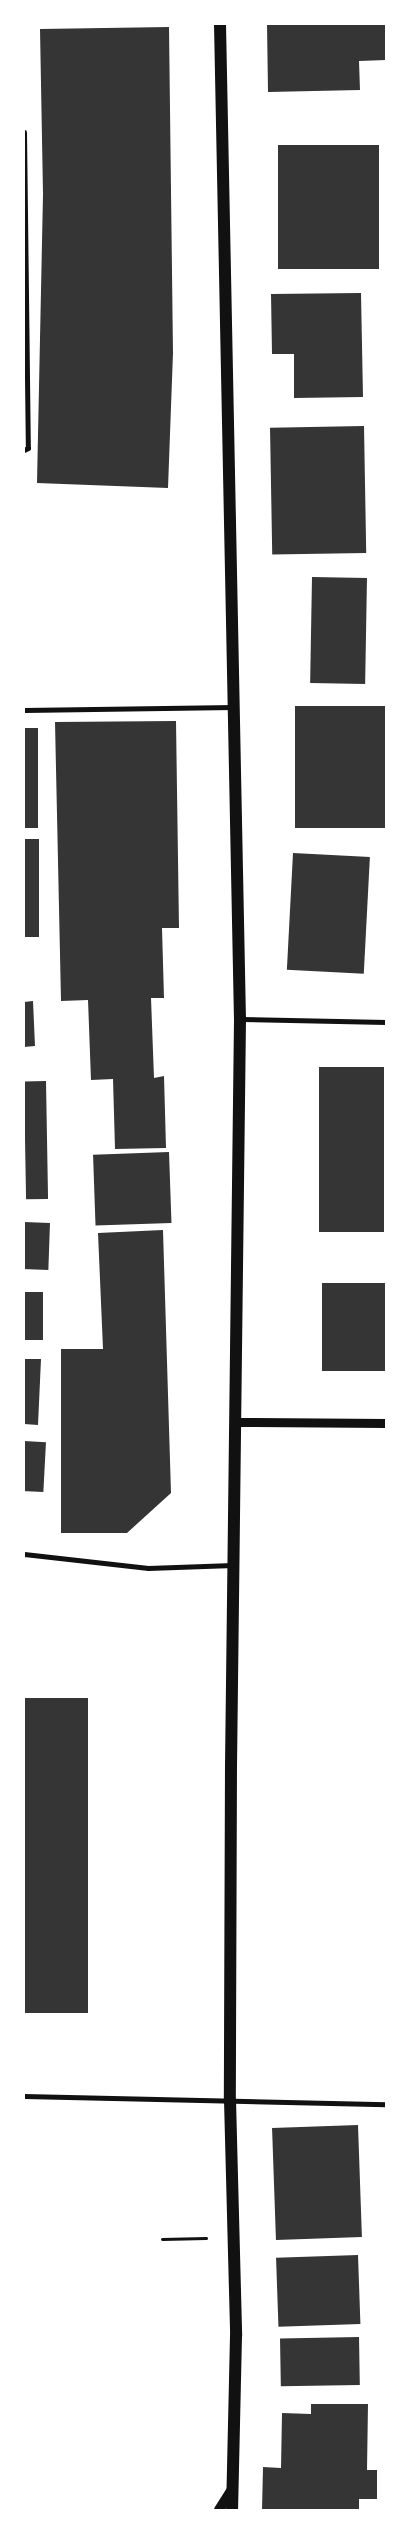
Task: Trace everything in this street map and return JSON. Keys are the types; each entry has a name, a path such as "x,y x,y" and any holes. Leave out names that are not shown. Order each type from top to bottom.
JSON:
{"main road":[{"path":"220,24 237,707 240,1019 238,1422 230,2100 236,2336 232,2510"},
{"path":"219,2510 232,2491"}],"street":[{"path":"24,132 28,448 24,450"},
{"path":"24,710 237,707"},
{"path":"240,1019 386,1022"},
{"path":"238,1422 386,1423"},
{"path":"24,1554 148,1568 236,1565"},
{"path":"24,2096 386,2104"}],"path":[{"path":"162,2239 185,2239"}],"building":[{"path":"267,24 386,24 386,60 359,61 360,90 268,92"},
{"path":"169,27 173,353 168,488 37,483 43,194 40,29"},
{"path":"278,145 379,145 379,269 278,269"},
{"path":"361,293 363,397 294,398 294,354 272,354 271,294"},
{"path":"364,426 366,553 272,555 270,428"},
{"path":"312,577 367,578 365,684 310,683"},
{"path":"295,706 386,706 386,828 295,828"},
{"path":"176,721 179,928 162,928 164,998 151,998 154,1078 164,1076 166,1148 115,1149 113,1079 91,1080 88,1000 61,1001 55,722"},
{"path":"24,728 38,728 38,828 24,828"},
{"path":"24,839 39,839 39,937 24,937"},
{"path":"293,853 370,857 364,974 287,970"},
{"path":"33,1001 35,1046 24,1047 24,1002"},
{"path":"319,1067 384,1067 384,1232 319,1232"},
{"path":"24,1081 46,1081 48,1199 26,1199"},
{"path":"169,1152 171,1223 96,1226 93,1155"},
{"path":"24,1222 50,1223 48,1270 24,1269"},
{"path":"163,1230 171,1493 127,1533 61,1533 61,1349 103,1349 98,1233"},
{"path":"322,1283 386,1283 386,1371 322,1371"},
{"path":"24,1292 43,1292 43,1340 24,1340"},
{"path":"24,1359 41,1359 38,1425 24,1424"},
{"path":"24,1441 46,1442 43,1492 24,1491"},
{"path":"24,1698 88,1698 88,2013 24,2013"},
{"path":"358,2125 362,2237 276,2240 272,2128"},
{"path":"358,2255 360,2324 278,2327 276,2258"},
{"path":"359,2337 360,2385 281,2386 280,2338"},
{"path":"311,2404 368,2404 367,2470 377,2470 377,2499 359,2499 359,2510 262,2510 263,2467 281,2468 282,2413 311,2414"}]}
